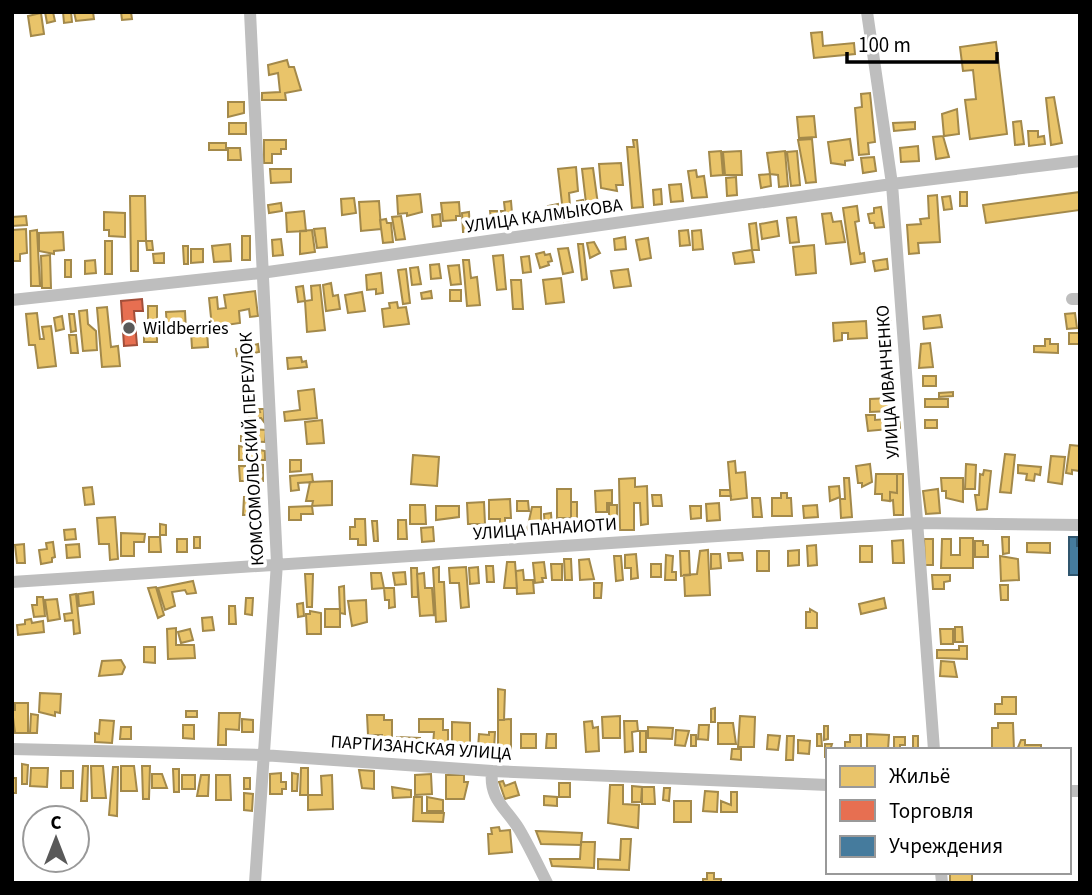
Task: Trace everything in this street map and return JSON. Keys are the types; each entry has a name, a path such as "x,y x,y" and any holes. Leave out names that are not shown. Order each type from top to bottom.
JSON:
{"street":[{"name":"КОМСОМОЛЬСКИЙ ПЕРЕУЛОК","path":"250,12 277,563 261,755 255,883"},
{"name":"УЛИЦА ИВАНЧЕНКО","path":"867,12 892,184 934,748"},
{"name":"УЛИЦА КАЛМЫКОВА","path":"12,300 261,273 892,184 1080,161"},
{"name":"УЛИЦА ПАНАИОТИ","path":"12,582 916,523 1080,525"},
{"name":"ПАРТИЗАНСКАЯ УЛИЦА","path":"12,749 261,755 492,771 826,785"},
{"path":"492,771 490,786 495,800 518,828 547,883"}],"building: Жильё":[{"path":"45,12 53,12 55,21 47,23"},
{"path":"63,12 71,12 72,22 64,23"},
{"path":"74,12 93,12 94,19 76,21"},
{"path":"121,12 131,12 132,19 122,20"},
{"path":"41,13 44,34 31,36 28,16"},
{"path":"822,32 823,46 854,43 855,54 814,58 811,33"},
{"path":"996,42 1007,134 970,139 965,100 976,99 973,70 963,71 960,47"},
{"path":"287,60 289,67 294,67 301,90 285,93 286,100 262,100 262,93 280,92 278,73 269,75 268,65"},
{"path":"870,93 875,142 868,143 869,154 859,155 855,108 862,107 861,94"},
{"path":"1054,97 1062,143 1051,145 1046,98"},
{"path":"228,102 244,102 244,113 228,117"},
{"path":"957,109 959,134 944,136 942,114"},
{"path":"814,116 816,137 799,138 797,117"},
{"path":"1021,121 1024,144 1015,145 1013,122"},
{"path":"915,122 915,129 894,131 893,123"},
{"path":"229,123 246,123 246,134 229,134"},
{"path":"1028,131 1038,131 1038,137 1044,136 1045,144 1029,146"},
{"path":"943,136 949,157 936,159 933,137"},
{"path":"812,139 816,182 806,183 798,140"},
{"path":"850,139 853,160 845,161 845,165 831,163 828,142"},
{"path":"264,140 286,140 286,149 281,149 281,154 272,154 272,163 264,163"},
{"path":"633,140 637,140 643,207 632,208 627,147 634,147"},
{"path":"209,143 226,143 226,150 209,150"},
{"path":"918,146 919,161 901,162 900,148"},
{"path":"228,148 240,148 241,160 228,160"},
{"path":"721,151 723,175 711,176 709,152"},
{"path":"741,151 742,175 725,175 723,152"},
{"path":"785,151 788,186 779,187 778,175 770,174 767,153"},
{"path":"797,151 800,185 791,186 787,152"},
{"path":"874,157 876,171 863,173 861,158"},
{"path":"621,163 623,185 616,185 617,191 601,188 599,164"},
{"path":"576,167 578,191 569,193 571,220 564,221 558,169"},
{"path":"593,168 599,212 593,213 591,202 586,203 582,169"},
{"path":"270,169 291,169 291,182 271,183"},
{"path":"696,170 697,177 704,176 707,197 692,198 688,171"},
{"path":"770,174 771,186 761,188 759,175"},
{"path":"736,177 737,195 727,196 726,178"},
{"path":"681,184 683,201 671,202 669,185"},
{"path":"661,189 662,204 654,205 653,190"},
{"path":"960,192 967,192 967,206 960,206"},
{"path":"1080,192 1080,210 986,223 983,205"},
{"path":"420,194 422,212 407,216 407,213 398,214 397,196"},
{"path":"937,195 940,242 918,243 919,253 909,254 907,225 921,224 920,219 929,218 928,196"},
{"path":"130,196 145,196 146,241 138,241 138,271 131,271"},
{"path":"950,196 952,209 944,210 942,197"},
{"path":"354,198 356,213 342,215 341,199"},
{"path":"583,200 585,215 579,216 577,201"},
{"path":"379,201 381,229 361,231 359,202"},
{"path":"511,201 513,225 503,226 501,211 505,211 504,202"},
{"path":"459,202 460,216 456,216 456,220 443,221 441,203"},
{"path":"281,203 282,211 269,213 268,205"},
{"path":"558,204 560,220 550,221 548,206"},
{"path":"857,206 859,221 855,222 860,254 864,253 865,262 851,264 843,208"},
{"path":"881,207 884,227 875,228 874,223 870,223 868,214 874,213 874,208"},
{"path":"304,211 306,231 287,232 286,213"},
{"path":"490,211 497,211 498,228 492,228"},
{"path":"104,212 125,213 125,237 109,236 109,230 104,230"},
{"path":"469,212 470,232 463,232 462,213"},
{"path":"831,213 833,222 841,221 845,242 826,244 822,214"},
{"path":"440,214 441,226 433,227 432,215"},
{"path":"26,216 27,225 12,226 12,217"},
{"path":"401,216 405,239 396,240 392,217"},
{"path":"796,217 799,242 790,243 787,218"},
{"path":"386,219 387,223 391,223 393,242 383,243 380,220"},
{"path":"777,221 779,236 762,239 760,224"},
{"path":"756,223 759,250 752,250 749,224"},
{"path":"325,228 327,247 317,248 314,229"},
{"path":"26,229 27,253 20,254 20,261 12,261 12,230"},
{"path":"37,230 40,286 31,286 30,231"},
{"path":"312,230 315,252 300,254 300,231"},
{"path":"688,230 690,245 680,246 679,231"},
{"path":"701,230 703,249 693,250 692,231"},
{"path":"63,232 64,250 54,251 54,254 39,251 39,233"},
{"path":"242,236 250,236 250,260 242,260"},
{"path":"625,237 626,249 615,250 614,239"},
{"path":"648,238 651,258 640,260 636,240"},
{"path":"281,239 283,255 273,256 272,240"},
{"path":"105,241 112,241 112,274 105,274"},
{"path":"146,241 152,241 153,250 147,250"},
{"path":"594,242 600,253 590,258 587,243"},
{"path":"230,244 231,261 214,262 212,246"},
{"path":"578,244 583,244 587,279 582,280"},
{"path":"814,245 816,273 796,275 793,247"},
{"path":"183,246 188,246 188,264 184,264"},
{"path":"568,248 573,272 563,274 558,249"},
{"path":"191,249 203,249 203,262 191,263"},
{"path":"752,250 754,262 735,264 733,253"},
{"path":"544,252 545,255 550,254 552,261 540,268 536,254"},
{"path":"164,253 164,263 154,263 153,254"},
{"path":"50,255 51,288 42,288 41,256"},
{"path":"503,255 506,289 497,290 493,256"},
{"path":"529,256 531,272 523,273 521,257"},
{"path":"887,259 888,269 875,271 873,261"},
{"path":"65,260 71,260 71,277 65,277"},
{"path":"95,260 96,273 85,274 85,261"},
{"path":"463,260 469,260 471,278 477,277 480,305 467,306"},
{"path":"439,264 441,278 431,279 430,265"},
{"path":"459,265 461,284 451,285 448,266"},
{"path":"418,267 421,284 412,285 410,268"},
{"path":"406,269 410,303 403,304 398,270"},
{"path":"628,269 631,286 614,288 611,271"},
{"path":"381,273 383,293 376,294 376,289 367,290 366,275"},
{"path":"561,278 564,302 546,304 543,280"},
{"path":"511,280 521,280 523,309 513,309"},
{"path":"331,283 333,296 338,295 340,309 326,311 323,285"},
{"path":"320,285 325,330 307,332 305,301 312,300 311,286"},
{"path":"303,286 305,301 298,302 296,287"},
{"path":"450,290 461,290 461,301 450,301"},
{"path":"255,291 258,316 250,317 249,309 239,311 240,323 212,327 209,298 217,297 218,309 226,308 224,295"},
{"path":"431,291 432,298 422,299 421,293"},
{"path":"362,292 365,311 348,313 345,295"},
{"path":"397,302 398,308 406,307 409,324 384,327 382,309 390,308 389,303"},
{"path":"148,306 157,306 157,322 148,323"},
{"path":"107,307 111,347 118,346 120,366 102,367 97,308"},
{"path":"87,310 88,324 96,331 97,350 83,351 79,311"},
{"path":"185,311 186,331 175,334 175,331 167,331 166,312"},
{"path":"37,313 40,339 44,339 42,327 51,326 56,366 38,368 35,345 29,345 26,314"},
{"path":"1075,313 1077,328 1067,329 1065,314"},
{"path":"69,314 74,314 76,331 71,332"},
{"path":"940,315 942,327 924,329 923,317"},
{"path":"62,316 64,329 56,331 54,318"},
{"path":"890,318 892,328 878,331 876,320"},
{"path":"866,321 867,338 848,339 848,333 842,333 842,340 834,341 833,323"},
{"path":"194,323 202,323 202,330 207,330 208,347 192,348 191,332 194,332"},
{"path":"157,325 157,342 144,342 144,326"},
{"path":"1069,333 1080,333 1080,344 1069,344"},
{"path":"69,335 76,335 78,353 71,353"},
{"path":"1045,339 1050,339 1050,344 1058,344 1058,353 1034,352 1034,346 1045,346"},
{"path":"930,343 933,367 919,368 921,344"},
{"path":"258,344 259,352 237,356 236,349"},
{"path":"301,357 302,362 306,361 307,367 288,369 287,358"},
{"path":"923,376 936,376 936,386 923,386"},
{"path":"314,389 317,418 285,421 284,412 300,410 298,391"},
{"path":"953,392 953,396 939,397 939,393"},
{"path":"890,398 890,411 870,412 870,399"},
{"path":"925,399 948,399 948,407 925,407"},
{"path":"259,409 264,409 264,422 261,418 249,418 249,413 260,412"},
{"path":"866,415 875,415 875,420 899,418 900,428 868,431"},
{"path":"322,420 324,443 307,444 305,422"},
{"path":"925,420 937,420 937,428 925,428"},
{"path":"251,429 266,430 265,442 241,441 241,436 251,436"},
{"path":"1070,445 1080,446 1080,471 1072,470 1072,474 1066,473"},
{"path":"239,446 265,451 265,460 239,460"},
{"path":"1005,454 1015,455 1011,493 1000,492"},
{"path":"413,455 439,457 437,486 411,484"},
{"path":"1051,456 1065,457 1062,484 1048,482"},
{"path":"290,460 301,460 301,471 290,472"},
{"path":"735,461 736,473 745,472 747,498 731,500 728,462"},
{"path":"253,464 263,465 263,481 248,481 248,468 253,468"},
{"path":"870,464 872,482 862,487 862,483 858,483 856,466"},
{"path":"966,464 976,465 975,489 965,489"},
{"path":"1018,465 1041,467 1040,475 1035,474 1034,481 1026,480 1027,474 1018,473"},
{"path":"239,466 245,466 245,481 240,481"},
{"path":"984,470 991,471 987,509 977,510 975,495 979,495 980,474 983,475"},
{"path":"312,474 313,482 298,483 299,490 291,491 290,476"},
{"path":"876,474 897,474 897,493 890,492 890,501 882,500 882,494 875,494"},
{"path":"897,474 903,474 903,515 894,515 893,500 890,501 890,492 897,493"},
{"path":"635,478 635,487 647,486 648,524 641,525 640,503 634,503 634,530 620,530 619,479"},
{"path":"844,478 849,478 852,517 841,518 840,499 845,499"},
{"path":"941,478 963,478 963,502 946,498 946,491 942,491"},
{"path":"332,481 332,505 312,506 313,501 306,501 310,482"},
{"path":"839,486 840,497 830,501 829,487"},
{"path":"92,487 94,504 85,505 83,488"},
{"path":"557,489 571,489 571,518 557,518"},
{"path":"938,489 940,513 926,514 923,491"},
{"path":"612,490 612,503 607,503 607,512 596,512 595,491"},
{"path":"720,490 730,490 731,496 720,496"},
{"path":"781,493 787,493 787,498 791,498 792,516 772,516 772,498 781,498"},
{"path":"652,495 661,495 662,506 653,506"},
{"path":"244,497 253,497 253,515 243,515"},
{"path":"752,498 760,498 762,517 753,517"},
{"path":"510,499 511,518 505,518 505,523 500,523 500,519 489,519 489,500"},
{"path":"517,501 528,501 529,511 517,511"},
{"path":"484,502 485,524 468,524 467,503"},
{"path":"571,502 577,502 577,528 571,528"},
{"path":"719,503 720,520 707,521 706,504"},
{"path":"410,505 425,505 426,524 410,524"},
{"path":"609,505 617,505 617,529 609,529"},
{"path":"817,505 818,517 804,518 803,506"},
{"path":"312,506 313,514 301,514 301,520 289,520 289,507"},
{"path":"436,506 459,506 459,517 436,520"},
{"path":"690,506 701,506 701,518 691,519"},
{"path":"532,507 541,507 541,530 527,530"},
{"path":"551,513 552,528 545,528 544,514"},
{"path":"115,517 118,559 110,560 109,544 99,544 97,518"},
{"path":"355,519 365,519 366,545 358,545 358,539 350,539 350,527 355,527"},
{"path":"398,520 406,520 407,539 398,539"},
{"path":"372,521 377,521 378,541 374,541"},
{"path":"160,524 166,525 166,535 160,535"},
{"path":"433,527 434,541 422,542 421,528"},
{"path":"75,529 76,539 65,540 64,530"},
{"path":"121,533 145,534 144,542 134,542 134,556 121,556"},
{"path":"149,537 160,537 161,552 149,552"},
{"path":"194,537 200,537 200,548 194,548"},
{"path":"1002,537 1009,537 1009,553 1003,554"},
{"path":"960,538 973,538 973,568 941,568 942,539 951,539 951,555 960,555"},
{"path":"177,539 187,539 187,552 177,552"},
{"path":"924,539 933,539 933,565 925,565"},
{"path":"903,540 904,563 893,563 892,541"},
{"path":"975,541 983,541 983,545 988,545 988,557 975,557"},
{"path":"53,542 55,557 52,562 41,564 39,550 47,549 46,543"},
{"path":"1027,543 1050,543 1050,553 1027,552"},
{"path":"24,544 25,563 17,563 15,545"},
{"path":"79,544 80,557 67,558 66,545"},
{"path":"816,545 817,565 808,566 807,546"},
{"path":"860,546 872,546 872,562 860,562"},
{"path":"708,550 710,595 685,596 684,575 697,574 700,551"},
{"path":"799,550 799,565 788,566 788,551"},
{"path":"680,551 689,551 690,575 681,576"},
{"path":"757,551 769,551 769,571 757,571"},
{"path":"728,553 742,553 743,560 729,561"},
{"path":"636,554 638,578 631,579 631,568 625,568 625,555"},
{"path":"711,554 720,554 721,568 711,569"},
{"path":"666,555 673,556 672,572 676,572 676,580 665,580"},
{"path":"614,556 621,556 623,580 616,581"},
{"path":"1000,556 1018,559 1019,580 1001,581"},
{"path":"564,559 571,559 572,580 565,580"},
{"path":"589,559 594,579 580,580 579,560"},
{"path":"507,562 515,562 517,588 504,588"},
{"path":"544,562 546,578 542,578 543,582 535,583 533,563"},
{"path":"551,564 562,564 562,580 552,580"},
{"path":"651,564 661,564 661,577 651,577"},
{"path":"486,566 493,566 494,582 487,582"},
{"path":"439,567 439,582 444,582 446,621 436,622 433,568"},
{"path":"466,567 469,607 461,608 459,583 450,583 449,568"},
{"path":"478,567 479,583 470,584 469,568"},
{"path":"411,568 417,568 418,597 412,597"},
{"path":"523,570 524,580 533,580 534,593 517,594 516,571"},
{"path":"405,572 406,584 395,585 393,573"},
{"path":"371,573 381,573 384,588 372,589"},
{"path":"424,573 425,588 432,588 434,615 420,616 417,574"},
{"path":"305,574 313,574 312,607 307,607"},
{"path":"932,575 950,575 950,581 944,582 944,589 933,589"},
{"path":"193,581 196,593 187,594 185,590 172,592 175,606 165,610 158,588"},
{"path":"594,583 602,583 601,598 594,598"},
{"path":"1000,585 1008,585 1008,600 1001,600"},
{"path":"344,586 345,614 340,613 339,587"},
{"path":"156,587 164,615 158,618 148,588"},
{"path":"384,588 394,588 395,607 389,608"},
{"path":"93,592 94,604 79,606 78,594"},
{"path":"76,594 80,633 74,634 73,620 65,621 64,614 72,613 70,595"},
{"path":"37,597 43,597 45,616 34,617 32,605 37,605"},
{"path":"246,598 253,598 252,615 245,614"},
{"path":"884,598 886,608 861,614 859,604"},
{"path":"57,599 60,619 48,621 45,600"},
{"path":"366,600 367,622 352,626 348,601"},
{"path":"303,603 304,616 298,617 297,604"},
{"path":"229,606 235,606 236,624 229,624"},
{"path":"325,609 340,609 340,627 325,627"},
{"path":"810,609 817,613 817,628 806,628 806,612 810,612"},
{"path":"310,611 321,613 321,634 307,634 306,614 310,614"},
{"path":"212,617 214,630 203,631 202,618"},
{"path":"31,619 32,623 43,621 44,632 18,635 17,625 25,624 25,620"},
{"path":"955,627 962,627 963,642 955,642"},
{"path":"176,628 176,645 194,645 195,658 168,659 167,629"},
{"path":"190,629 193,640 181,643 178,632"},
{"path":"940,629 953,629 953,644 941,644"},
{"path":"959,646 967,646 967,659 937,658 937,650 959,650"},
{"path":"144,647 155,647 155,663 144,662"},
{"path":"121,660 125,667 122,674 99,676 102,661"},
{"path":"941,661 954,662 957,677 940,676"},
{"path":"498,689 505,690 504,720 498,720"},
{"path":"40,693 61,694 60,713 55,712 55,716 39,712"},
{"path":"1002,697 1016,697 1016,714 995,714 995,704 1002,704"},
{"path":"15,703 28,703 28,733 15,733 12,710 15,710"},
{"path":"715,708 715,722 711,722 711,709"},
{"path":"186,711 197,711 197,717 186,717"},
{"path":"219,713 240,713 239,730 226,729 226,745 218,745"},
{"path":"31,714 38,715 37,733 30,733"},
{"path":"367,715 384,715 384,720 392,720 392,746 382,747 382,735 368,735"},
{"path":"620,716 620,738 603,738 602,717"},
{"path":"740,716 755,717 754,747 738,747"},
{"path":"242,719 253,720 253,732 242,732"},
{"path":"419,719 443,719 443,730 448,730 448,745 433,745 434,732 419,732"},
{"path":"511,719 511,749 498,749 498,720"},
{"path":"100,720 114,721 112,743 95,742 95,733 99,734"},
{"path":"592,721 593,728 598,727 599,751 586,752 584,722"},
{"path":"624,721 637,721 638,731 632,732 633,751 625,752"},
{"path":"452,722 470,723 470,747 452,747"},
{"path":"718,723 733,723 736,744 718,744"},
{"path":"998,723 1013,723 1014,748 992,748 992,728 998,728"},
{"path":"183,725 194,725 194,739 183,738"},
{"path":"699,725 709,725 708,740 698,739"},
{"path":"824,726 828,726 828,739 824,740"},
{"path":"121,727 131,727 131,739 120,739"},
{"path":"648,727 673,728 672,739 648,738"},
{"path":"676,730 689,731 685,746 675,745"},
{"path":"640,731 646,731 646,752 640,752"},
{"path":"489,732 495,732 494,749 478,748 479,734 489,735"},
{"path":"521,734 536,734 536,748 521,748"},
{"path":"547,734 556,734 556,748 546,748"},
{"path":"817,734 821,734 822,746 817,746"},
{"path":"867,734 889,735 888,748 867,748"},
{"path":"691,735 696,735 696,746 691,746"},
{"path":"768,735 780,736 778,750 767,749"},
{"path":"850,735 861,735 861,748 845,748 845,742 850,742"},
{"path":"787,736 794,736 793,760 786,760"},
{"path":"913,736 918,736 918,748 913,748"},
{"path":"397,737 420,738 419,747 396,746"},
{"path":"894,737 905,737 905,745 894,748"},
{"path":"798,740 810,741 809,754 798,753"},
{"path":"1021,740 1025,740 1025,745 1041,745 1041,748 1018,748"},
{"path":"825,744 832,744 831,748 826,748 825,757"},
{"path":"732,749 741,749 741,760 731,759"},
{"path":"22,764 28,765 27,784 22,784"},
{"path":"83,766 88,766 87,801 81,801"},
{"path":"91,766 103,766 106,798 92,798"},
{"path":"121,766 134,766 137,791 121,791"},
{"path":"142,766 150,766 149,799 143,799"},
{"path":"113,767 118,767 117,816 109,815"},
{"path":"31,768 48,768 47,787 30,786"},
{"path":"301,768 308,768 308,795 300,795"},
{"path":"173,769 179,769 179,792 174,792"},
{"path":"359,770 374,771 374,789 362,788"},
{"path":"61,771 73,771 73,788 61,788"},
{"path":"12,772 13,778 16,778 16,793 12,793"},
{"path":"281,773 281,782 286,782 286,789 282,789 282,794 270,794 270,774"},
{"path":"292,773 298,774 297,791 292,791"},
{"path":"152,774 162,774 167,788 152,788"},
{"path":"431,774 432,794 415,795 415,775"},
{"path":"182,775 195,775 195,789 182,789"},
{"path":"201,775 209,775 208,796 197,796"},
{"path":"216,775 230,775 231,800 216,800"},
{"path":"332,775 333,809 308,810 308,795 322,795 321,776"},
{"path":"446,775 464,775 464,782 468,782 464,799 446,799"},
{"path":"244,778 250,778 250,789 244,789"},
{"path":"503,781 505,786 515,782 519,795 505,799 499,782"},
{"path":"559,783 570,783 570,797 559,797"},
{"path":"610,785 623,785 623,804 639,805 638,828 608,823"},
{"path":"632,786 642,787 641,802 632,802"},
{"path":"392,787 411,790 411,797 393,798"},
{"path":"642,787 654,787 655,804 642,804"},
{"path":"664,788 670,788 669,801 663,800"},
{"path":"705,791 718,792 717,812 703,811"},
{"path":"731,792 737,792 737,812 721,812 721,801 731,805"},
{"path":"244,793 253,794 252,811 244,810"},
{"path":"544,796 557,797 557,806 544,805"},
{"path":"414,797 422,797 422,813 444,813 443,822 413,821"},
{"path":"427,797 443,800 443,811 427,811"},
{"path":"674,801 691,801 691,822 674,822"},
{"path":"499,827 500,831 510,830 512,852 489,854 488,834 492,834 491,828"},
{"path":"536,831 582,833 581,845 541,844"},
{"path":"621,839 631,839 629,870 598,869 598,859 620,860"},
{"path":"581,842 595,842 594,868 552,866 550,859 580,859"},
{"path":"707,873 714,873 714,879 721,879 721,883 703,883 703,879 707,879"},
{"path":"950,874 972,874 972,883 950,883"}],"building: Торговля":[{"name":"Wildberries","path":"142,299 143,311 134,311 137,345 124,346 121,301"}],"building: Учреждения":[{"path":"1069,537 1077,537 1077,546 1080,546 1080,575 1069,575"}],"place":[{"name":"Wildberries","path":"129,328"}]}
